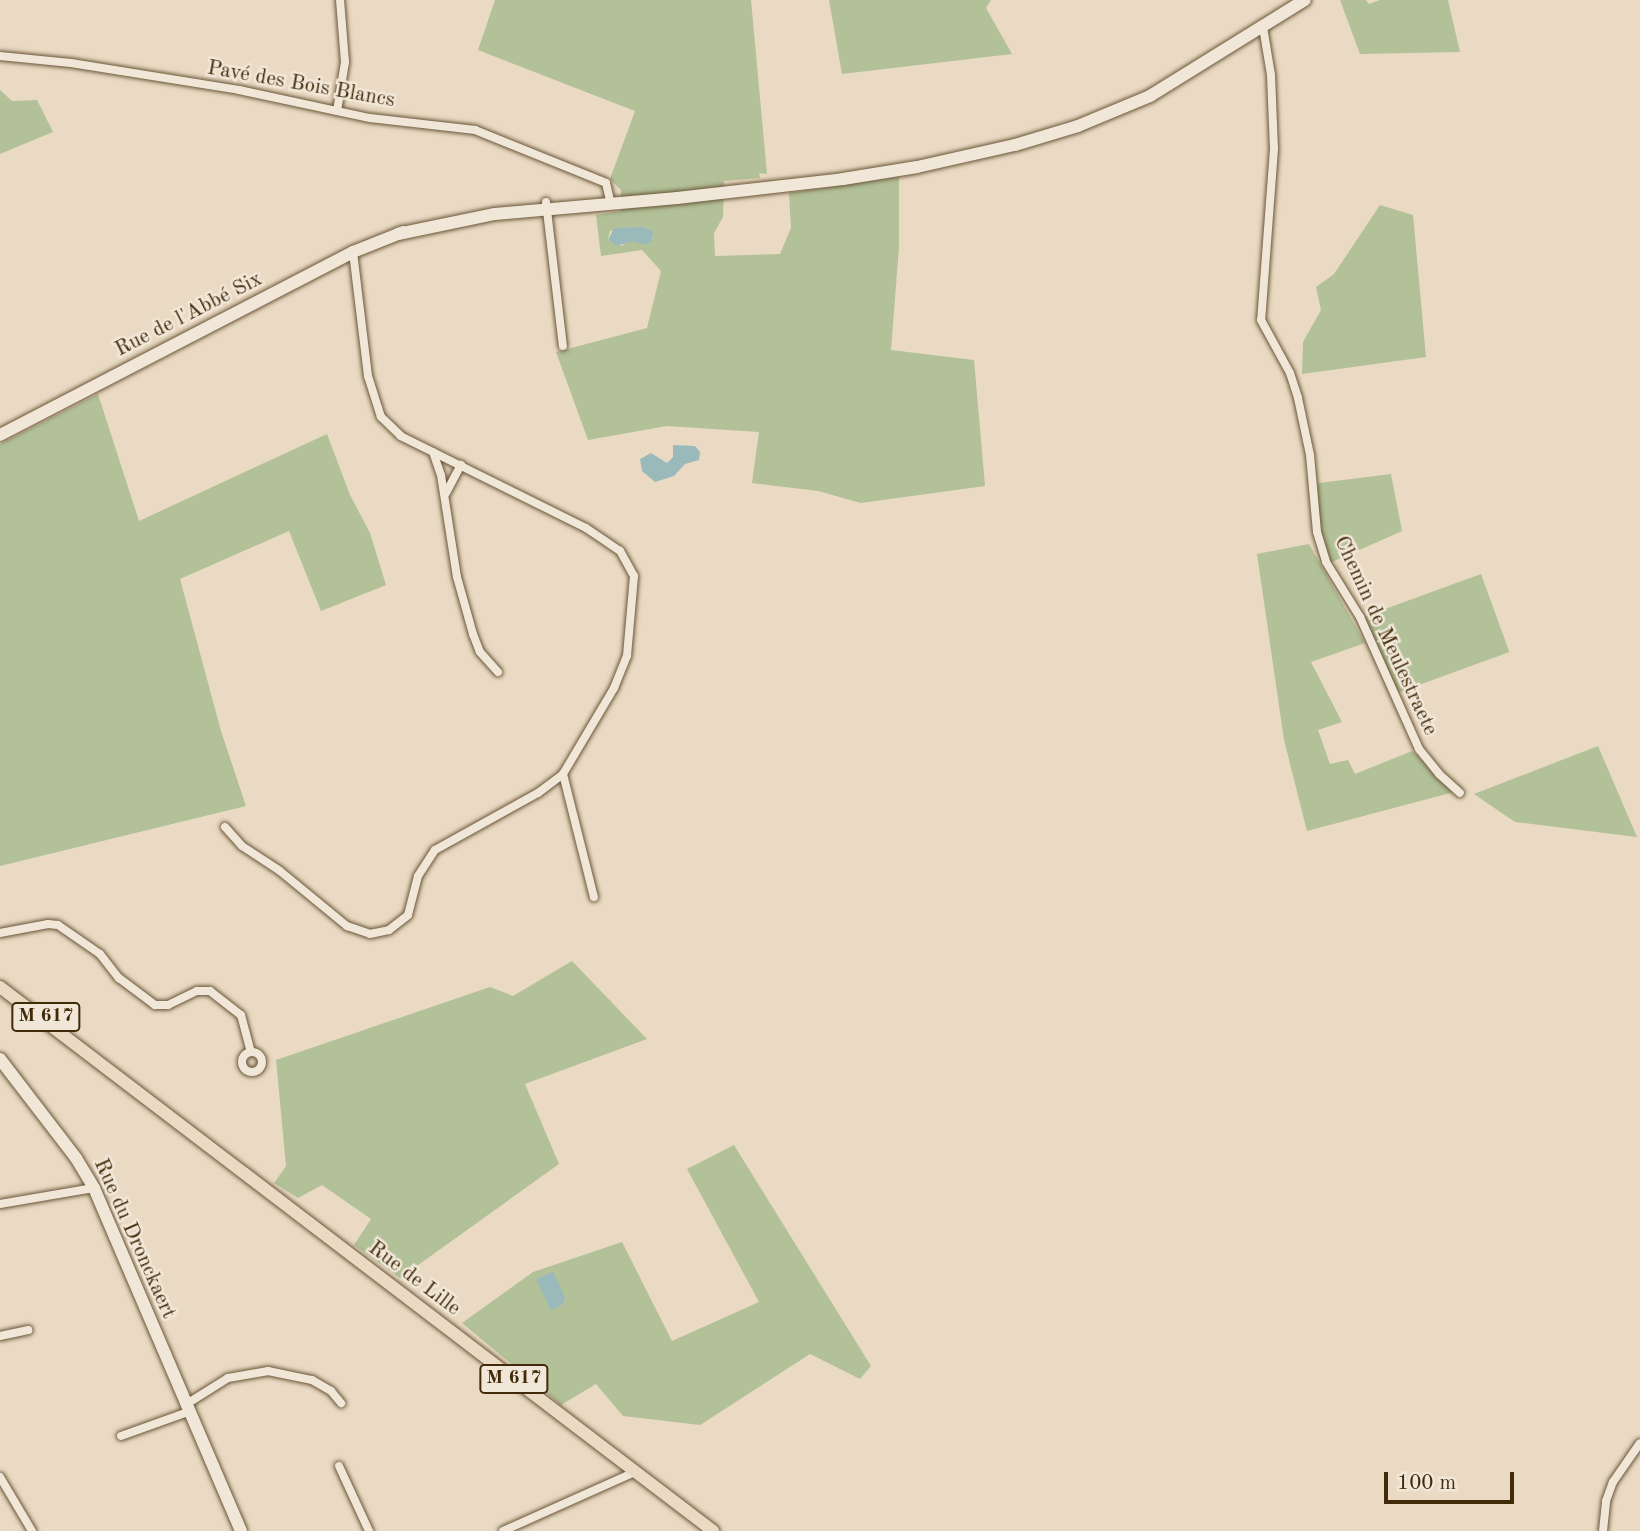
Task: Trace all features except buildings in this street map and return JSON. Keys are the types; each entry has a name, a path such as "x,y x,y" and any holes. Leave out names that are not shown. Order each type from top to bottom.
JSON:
{"main road":[{"name":"Rue de l'Abbé Six","path":"2,430 353,252 398,234 516,208 753,189 917,167 1063,131 1150,96 1305,0"},
{"name":"Rue de Lille","path":"0,978 91,1057"},
{"name":"Rue de Lille","path":"0,987 713,1531"},
{"name":"Rue du Dronckaert","path":"0,1059 76,1158 94,1188 241,1531"}],"street":[{"path":"337,111 345,62 340,0"},
{"name":"Chemin de Meulestraete","path":"1263,27 1272,87 1274,160 1261,320 1290,373 1298,398 1310,455 1317,532 1326,562 1360,617 1419,749 1460,793"},
{"name":"Pavé des Bois Blancs","path":"0,55 71,63 239,90 377,119 457,126 486,133 606,183 611,200"},
{"path":"546,206 563,346"},
{"path":"225,827 242,846 280,871 347,926 377,934 389,930 405,919 420,872 435,850 538,793 564,774 614,688 624,663 630,634 632,570 620,551 595,534 394,431 375,407 368,376 353,252"},
{"path":"433,452 445,496 457,577 473,634 480,652 498,672"},
{"path":"445,496 449,483 461,465"},
{"path":"564,774 594,897"},
{"path":"0,935 48,924 62,926 96,951 119,978 155,1005 167,1005 197,991 210,991 241,1015 251,1052"},
{"path":"0,1204 94,1188"},
{"path":"0,1336 28,1330"},
{"path":"121,1436 187,1409 228,1378 268,1371 312,1380 331,1391 341,1403"},
{"path":"1603,1531 1605,1507 1613,1482 1640,1443"},
{"path":"339,1466 369,1531"},
{"path":"503,1531 635,1472"},
{"path":"0,1476 32,1531"}],"green space":[{"path":"495,0 751,0 767,174 759,173 760,178 724,181 723,217 714,233 715,256 780,254 791,228 789,193 899,177 899,247 891,350 974,360 985,486 861,503 818,491 752,483 759,432 667,426 588,440 556,352 647,328 661,271 642,250 601,256 596,215 621,211 621,190 610,179 635,111 478,50","holes":["642,227 652,230 653,239 630,241 621,246 608,240 610,231"]},
{"path":"829,0 991,0 986,8 1012,54 842,74"},
{"path":"1340,0 1366,0 1369,4 1380,0 1448,0 1460,52 1360,54"},
{"path":"0,90 12,101 37,100 53,132 0,154"},
{"path":"1380,205 1413,215 1426,357 1302,374 1303,342 1321,310 1316,287 1334,274"},
{"path":"98,394 139,521 327,434 350,495 370,533 386,585 321,611 289,531 180,579 221,731 246,806 0,866 0,444"},
{"path":"1391,474 1402,531 1330,563 1321,537 1317,489 1319,483"},
{"path":"1309,544 1365,643 1311,662 1342,722 1318,730 1330,764 1348,760 1355,774 1412,751 1454,792 1307,831 1284,740 1257,554"},
{"path":"1481,574 1509,652 1393,694 1364,616"},
{"path":"1598,746 1637,837 1515,822 1474,794"},
{"path":"572,961 647,1039 525,1084 559,1164 400,1278 354,1245 371,1219 322,1185 298,1198 274,1183 286,1166 276,1060 490,987 513,996"},
{"path":"734,1145 871,1366 860,1379 810,1354 700,1425 623,1416 596,1384 561,1405 462,1323 533,1272 622,1242 672,1341 759,1302 687,1169"}],"water":[{"path":"642,227 652,230 653,234 652,241 646,245 633,241 617,246 608,240 614,228"},
{"path":"673,445 695,446 700,452 699,460 685,464 674,476 655,482 642,471 640,459 651,453 667,463 673,457"},
{"path":"553,1272 565,1297 563,1304 551,1311 536,1279"}]}
